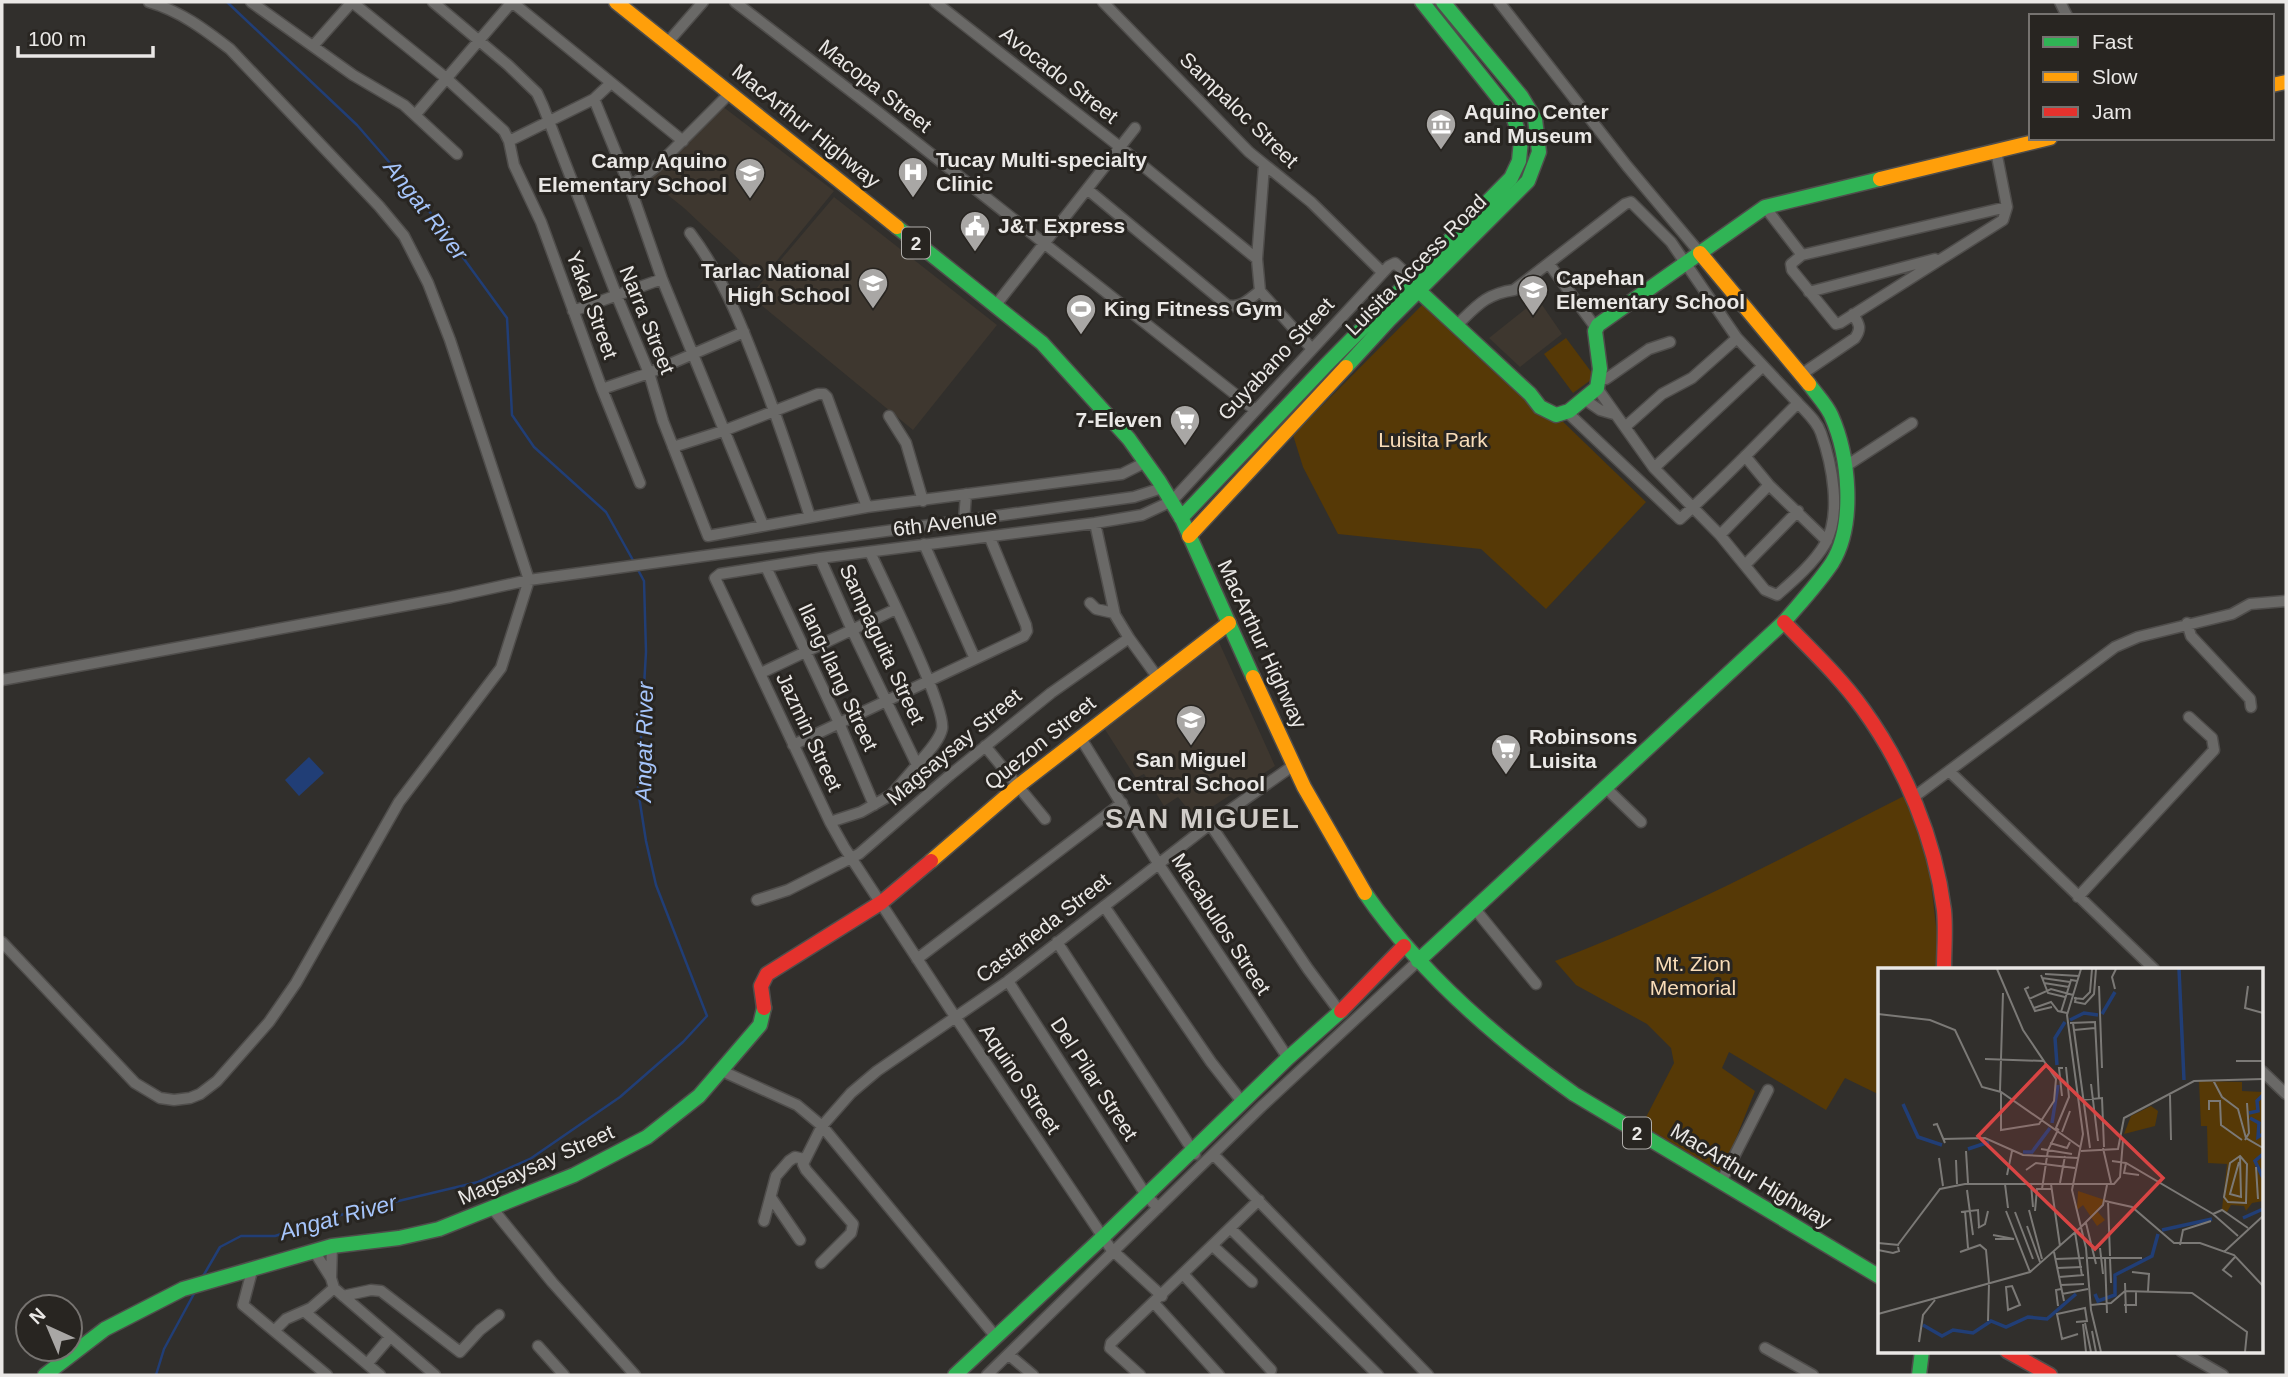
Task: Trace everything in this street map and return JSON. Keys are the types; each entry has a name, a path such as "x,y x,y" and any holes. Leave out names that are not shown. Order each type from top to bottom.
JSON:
{"main road":[{"name":"MacArthur Highway","path":"616,2 1042,343 1081,383 1146,462 1172,501 1294,765 1337,849 1370,900 1411,953 1473,1015 1528,1062 1617,1121 1878,1276"},
{"name":"Luisita Access Road","path":"1189,536 1494,198 1511,178 1519,161 1521,140 1513,117 1422,2"},
{"name":"Luisita Access Road","path":"1181,518 1415,284 1528,181 1539,152 1535,119 1521,96 1443,2"},
{"path":"1415,284 1530,394 1540,407 1553,414 1567,412 1584,399 1598,383 1596,328 1622,305 1765,208 2042,140"},
{"path":"955,1375 996,1337 1077,1274 1253,1102 1288,1058 1411,953 1475,909 1784,622 1833,561 1844,536 1847,505 1844,450 1830,413 1802,374 1700,253"},
{"path":"1784,622 1839,679 1872,722 1914,797 1933,856 1944,912 1944,968"},
{"name":"Quezon Street","path":"882,902 1018,786 1229,623"},
{"name":"Magsaysay Street","path":"45,1375 105,1329 183,1289 332,1246 424,1233 456,1223 574,1175 647,1137 680,1112 722,1070 766,1015 761,989 762,980 767,974 882,902"},
{"path":"1919,1375 1922,1352"},
{"path":"2009,1352 2050,1375"}],"street":[{"path":"2,942 135,1083 160,1098 182,1099 200,1094 230,1067 282,1002 361,873 399,802 502,668 511,643 516,615 529,580 450,340 428,283 404,236 379,206 230,49 178,13 149,2"},
{"path":"251,2 353,75 416,114 457,154"},
{"path":"313,46 352,2 446,78 504,131 509,141 594,99 611,83"},
{"path":"433,2 537,93 549,121"},
{"path":"416,114 512,2 683,141"},
{"path":"668,42 703,2"},
{"name":"Macopa Street","path":"735,2 1255,410"},
{"name":"Avocado Street","path":"935,2 1257,259"},
{"path":"1499,2 1627,166 1700,253"},
{"name":"Sampaloc Street","path":"1109,5 1264,166 1311,202 1382,272"},
{"path":"630,187 683,141 731,92"},
{"path":"594,99 630,187 662,279 764,525 867,507 1122,474 1146,462"},
{"name":"Narra Street","path":"549,121 649,373 673,447 709,532 708,536 764,525"},
{"path":"995,306 1135,128"},
{"name":"Yakal Street","path":"509,141 514,165 541,222 640,483"},
{"path":"1996,151 2007,207 2003,220 1836,324 1792,270 1791,264 1802,255 2007,207"},
{"path":"1264,166 1257,259 1260,291 1312,349"},
{"path":"1087,189 1227,305 1241,306 1260,291"},
{"path":"1456,326 1488,297 1514,290 1630,202 1671,242 1737,338 1815,422 1821,433 1835,503 1827,541 1777,595 1765,590 1720,535 1654,468 1614,414 1598,383 1649,349 1670,342"},
{"path":"1765,208 1802,255"},
{"path":"690,233 720,277 744,332 775,410 810,517"},
{"path":"1809,292 1948,255"},
{"path":"1382,272 1393,263 1415,284"},
{"path":"1549,264 1596,328"},
{"name":"Guyabano Street","path":"1172,501 1382,272"},
{"path":"573,311 662,279"},
{"path":"1802,374 1855,338 1860,324 1853,314"},
{"path":"602,388 649,373 744,332"},
{"path":"1625,427 1662,394 1692,378 1737,338"},
{"path":"1654,468 1762,366"},
{"path":"673,447 723,431 818,394 827,397 867,507"},
{"path":"1584,399 1600,410 1614,414"},
{"path":"1567,412 1680,519 1798,403"},
{"path":"889,416 906,443 923,500"},
{"path":"1846,466 1912,423"},
{"path":"1745,456 1769,485 1827,541"},
{"path":"1720,535 1769,485"},
{"path":"2,680 451,597 529,580 1134,497 1163,488"},
{"path":"964,521 965,495"},
{"name":"6th Avenue","path":"720,574 820,558 1095,523 1142,515 1172,501"},
{"path":"1746,564 1798,512"},
{"path":"1095,523 1114,613 1158,678"},
{"path":"793,745 1021,638 1027,631 990,538"},
{"path":"924,544 975,659"},
{"path":"830,822 861,812 891,794 917,765 942,730 942,715 929,680 870,552"},
{"name":"Sampaguita Street","path":"820,558 917,765"},
{"name":"Ilang-Ilang Street","path":"766,567 874,805"},
{"name":"Jazmin Street","path":"720,574 715,580 830,822 882,902"},
{"path":"1914,797 2115,648 2138,637 2232,614 2250,604 2286,601"},
{"path":"1090,603 1096,609 1114,613"},
{"path":"761,673 896,610"},
{"path":"2187,623 2191,636 2250,699 2251,707"},
{"name":"Magsaysay Street","path":"757,900 788,890 852,858 1051,693 1129,638"},
{"path":"2078,897 2214,750 2212,738 2189,718"},
{"name":"Macabulos Street","path":"1080,737 1158,863 1288,1058"},
{"path":"985,746 1045,819"},
{"name":"Castañeda Street","path":"804,1158 822,1126 864,1080 1008,981 1158,863 1294,765"},
{"path":"1949,771 2153,968"},
{"path":"1605,787 1641,822"},
{"path":"917,959 1122,803"},
{"path":"1210,824 1340,1012"},
{"name":"Aquino Street","path":"882,902 917,959 1108,1244 1219,1375"},
{"path":"1104,906 1211,1062 1253,1102"},
{"path":"1475,909 1536,984"},
{"path":"1057,942 1198,1157 1213,1154 1253,1102 1411,953"},
{"name":"Del Pilar Street","path":"1008,981 1152,1202"},
{"path":"722,1070 797,1105 822,1126 996,1337"},
{"path":"2264,1073 2286,1094"},
{"path":"1721,1182 1768,1090"},
{"path":"1213,1154 1427,1375"},
{"path":"764,1221 772,1199 773,1181 782,1168 795,1157 804,1158 806,1170 853,1224 851,1233 821,1263"},
{"path":"772,1199 800,1240"},
{"path":"1140,1375 1110,1348 1111,1343 1259,1200"},
{"path":"492,1208 552,1282 635,1375"},
{"path":"1231,1229 1378,1375"},
{"path":"274,1331 286,1319 305,1312 332,1283 332,1246"},
{"path":"1213,1246 1252,1282"},
{"path":"314,1251 332,1283 343,1296 435,1375"},
{"path":"252,1271 243,1305 327,1375"},
{"path":"987,1375 1009,1355 1077,1274"},
{"path":"1184,1275 1271,1370"},
{"path":"343,1296 371,1290 381,1291 460,1352 480,1329 499,1315"},
{"path":"305,1312 380,1375"},
{"path":"367,1364 390,1337"},
{"path":"538,1346 564,1375"},
{"path":"1765,1348 1813,1375"},
{"path":"2183,1352 2223,1375"},
{"path":"1009,1355 1033,1375"}],"shaded area":[{"name":"Camp Aquino Elementary School","path":"722,106 834,191 761,280 684,208 648,179"},
{"name":"Tarlac National High School","path":"834,197 997,325 913,430 750,296"},
{"name":"Capehan Elementary School","path":"1538,299 1562,334 1520,367 1489,338"},
{"name":"San Miguel Central School","path":"1218,640 1275,766 1195,818 1178,797 1164,806 1144,774 1136,778 1104,728"}],"green space":[{"name":"Luisita Park","path":"1432,295 1646,502 1546,609 1481,549 1338,534 1303,467 1293,435"},
{"path":"1566,338 1595,377 1573,393 1544,354"},
{"name":"Mt. Zion Memorial","path":"1906,795 1928,857 1939,952 1938,968 1878,968 1878,1094 1845,1078 1826,1110 1729,1052 1722,1068 1755,1091 1722,1173 1642,1125 1674,1063 1671,1048 1647,1024 1576,985 1555,961 1645,924"}],"water":[{"path":"309,757 324,773 299,796 285,780"}],"waterway":[{"name":"Angat River","path":"227,2 357,125 416,193 507,318 512,415 534,447 606,512 634,562"},
{"name":"Angat River","path":"202,1278 220,1247 241,1236 275,1236 344,1214 478,1182 530,1159 620,1097 683,1042 707,1016 656,885 638,790 646,652 644,581 637,568"},
{"name":"Angat River","path":"156,1375 164,1349 196,1290"}],"traffic: fast":[{"path":"1181,518 1327,364 1511,178 1519,161 1521,140 1513,116 1422,2"},
{"path":"1346,367 1389,320 1528,181 1539,152 1535,119 1521,96 1443,2"},
{"path":"1411,278 1419,291 1530,394 1540,407 1556,415 1569,411 1597,388 1600,369 1595,331 1598,325 1765,207 1880,179"},
{"path":"897,227 1042,343 1129,439 1182,519 1253,677"},
{"path":"1418,961 1784,622 1832,563 1840,547 1847,510 1846,469 1831,415 1809,384"},
{"path":"1365,893 1434,977 1488,1027 1545,1073 1574,1094 1878,1276"},
{"path":"45,1375 105,1329 183,1289 332,1246 399,1238 439,1229 574,1175 647,1137 699,1096 760,1025 764,1008"},
{"path":"955,1375 1288,1058 1341,1011"},
{"path":"1919,1375 1922,1352"}],"traffic: slow":[{"path":"616,2 897,227"},
{"path":"2274,85 2286,82"},
{"path":"1880,179 2042,140"},
{"path":"1700,253 1809,384"},
{"path":"1189,536 1346,367"},
{"path":"931,861 1018,786 1229,623"},
{"path":"1253,677 1304,787 1365,893"}],"traffic: jam":[{"path":"1784,622 1854,697 1878,731 1905,779 1925,830 1940,883 1945,917 1944,968"},
{"path":"764,1008 761,986 767,974 882,902 931,861"},
{"path":"1341,1011 1404,946"},
{"path":"2009,1352 2050,1375"}],"place":[{"name":"Aquino Center and Museum","path":"1441,151"},
{"name":"Tucay Multi-specialty Clinic","path":"913,199"},
{"name":"Camp Aquino Elementary School","path":"750,200"},
{"name":"J&T Express","path":"975,253"},
{"name":"Tarlac National High School","path":"873,310"},
{"name":"Capehan Elementary School","path":"1533,317"},
{"name":"King Fitness Gym","path":"1081,336"},
{"name":"7-Eleven","path":"1185,447"},
{"name":"San Miguel Central School","path":"1191,747"},
{"name":"Robinsons Luisita","path":"1506,776"}],"district":[{"name":"SAN MIGUEL","path":"1203,818"}]}
